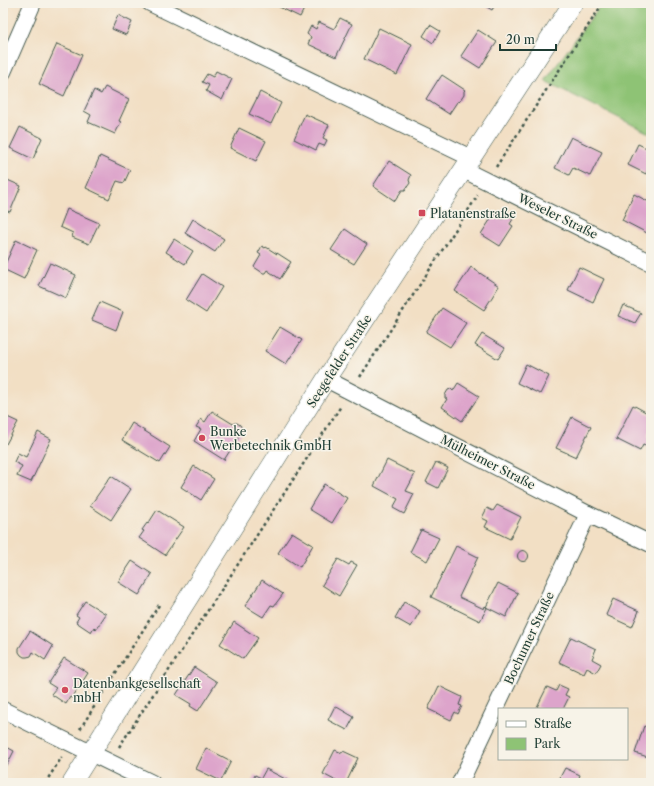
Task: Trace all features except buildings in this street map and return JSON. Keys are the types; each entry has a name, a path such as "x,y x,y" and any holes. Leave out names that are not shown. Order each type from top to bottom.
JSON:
{"street":[{"path":"3,72 33,3"},
{"path":"150,3 468,164"},
{"name":"Seegefelder Straße","path":"72,783 326,379 573,3"},
{"name":"Weseler Straße","path":"468,164 651,263"},
{"name":"Mülheimer Straße","path":"326,379 588,514 651,544"},
{"name":"Bochumer Straße","path":"460,783 588,514"},
{"path":"3,710 152,783"}],"green space":[{"path":"602,3 651,3 651,134 545,81"}],"place":[{"name":"Platanenstraße","path":"422,213"},
{"name":"Bunke Werbetechnik GmbH","path":"202,438"},
{"name":"Datenbankgesellschaft mbH","path":"65,690"}]}
